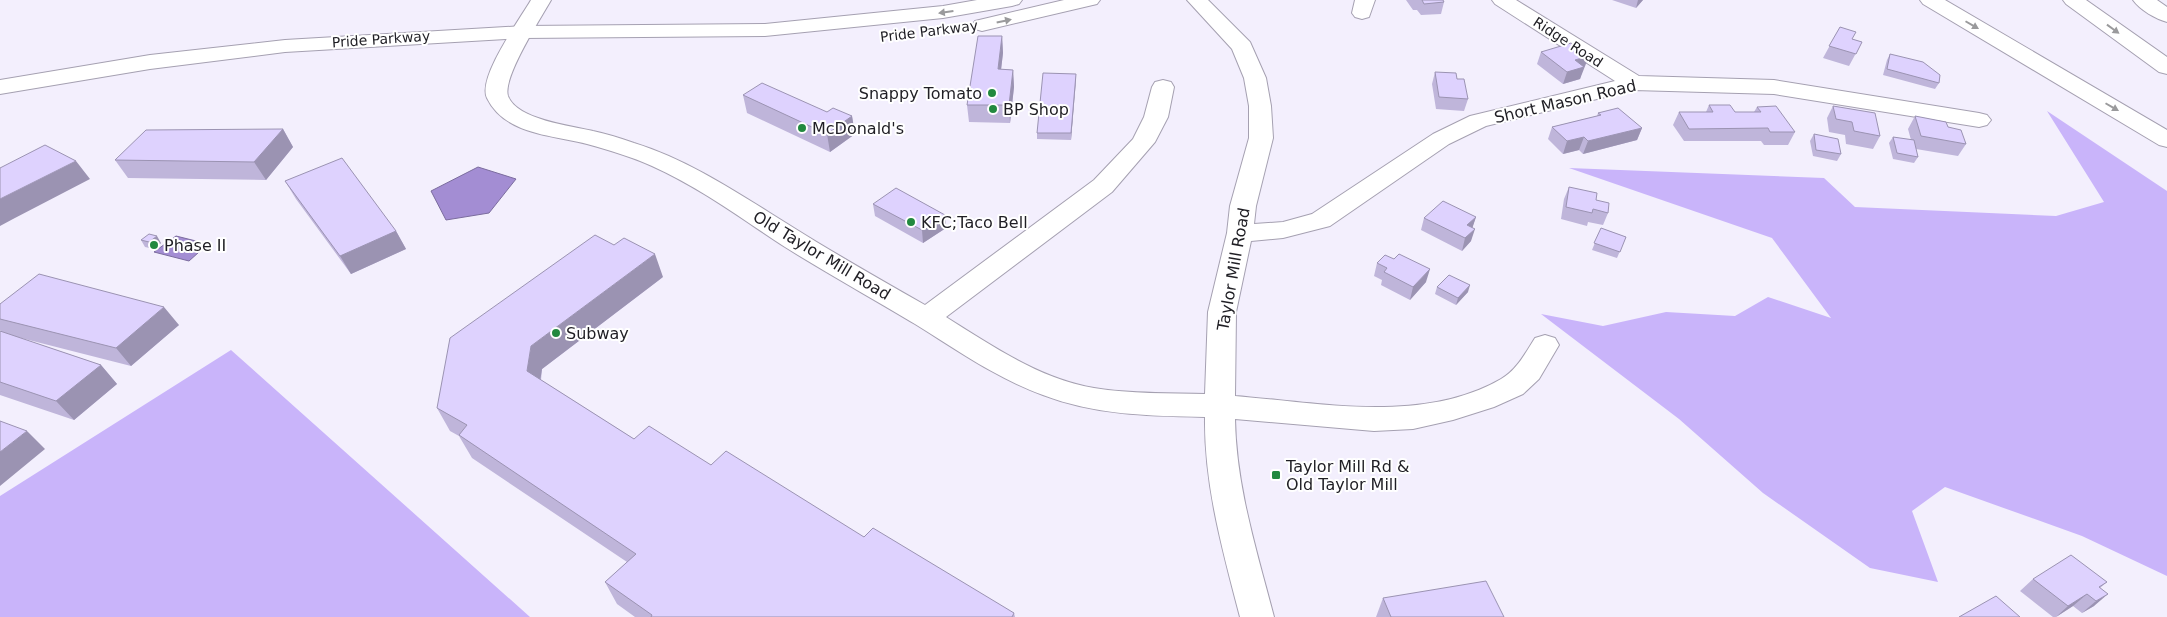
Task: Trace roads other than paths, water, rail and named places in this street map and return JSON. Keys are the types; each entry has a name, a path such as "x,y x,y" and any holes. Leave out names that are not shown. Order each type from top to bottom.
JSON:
{"main road":[{"name":"Old Taylor Mill Road","path":"541,0 501,70 497,84 497,96 507,109 522,120 540,127 592,138 660,160 694,177 816,254 990,358 1019,374 1054,388 1093,399 1138,404 1222,406 1374,419 1413,417 1477,402 1513,386 1529,371 1545,345"},
{"name":"Pride Parkway","path":"0,87 150,62 285,46 523,32 765,30 943,12 1012,0"},
{"name":"Pride Parkway","path":"918,34 1004,21 1090,0"},
{"name":"Taylor Mill Road","path":"1197,0 1242,48 1255,78 1260,106 1261,138 1245,199 1240,233 1222,312 1220,373 1222,406 1220,439 1227,490 1236,537 1257,617"},
{"name":"Ridge Road","path":"1502,0 1634,84"},
{"path":"1930,0 2167,140"},
{"path":"2073,0 2167,67"},
{"path":"2143,0 2167,16"},
{"name":"Pride Parkway","path":"765,30 835,40 890,37"},
{"name":"Short Mason Road","path":"1240,233 1283,230 1321,220 1440,139 1478,121 1634,84 1774,87 1979,120"},
{"path":"926,318 1103,186 1143,142 1156,117 1163,87"}],"place":[{"name":"Snappy Tomato","path":"992,93"},
{"name":"BP Shop","path":"993,109"},
{"name":"McDonald's","path":"802,128"},
{"name":"KFC;Taco Bell","path":"911,222"},
{"name":"Phase II","path":"154,245"},
{"name":"Subway","path":"556,333"},
{"name":"Taylor Mill Rd & Old Taylor Mill","path":"1276,475"}]}
